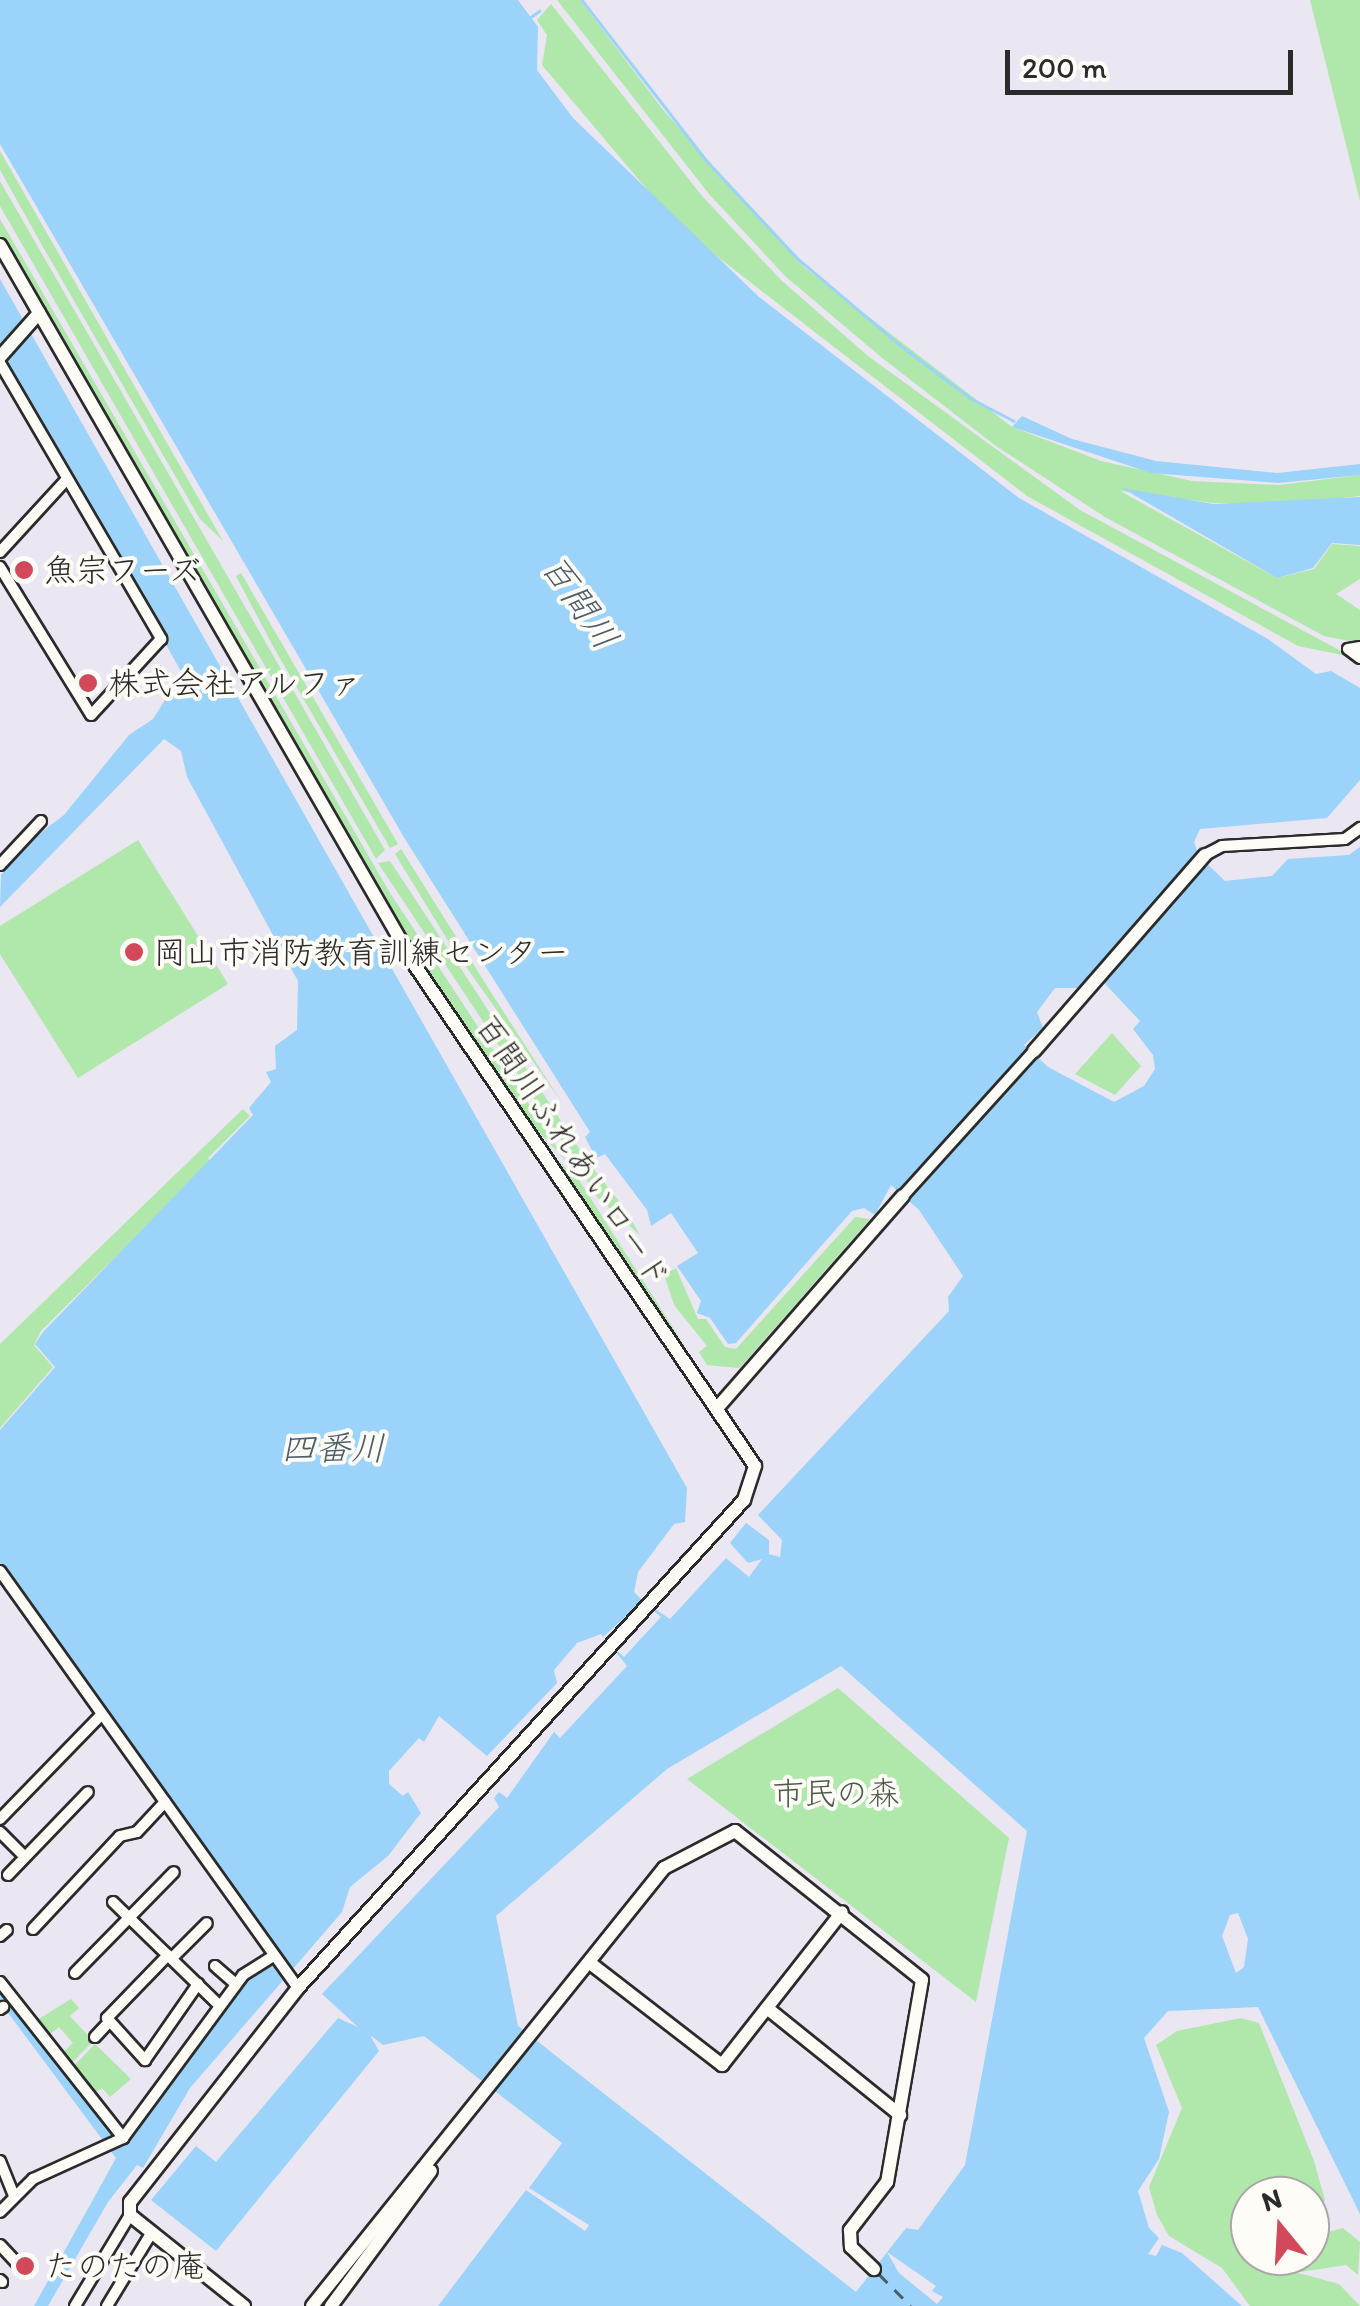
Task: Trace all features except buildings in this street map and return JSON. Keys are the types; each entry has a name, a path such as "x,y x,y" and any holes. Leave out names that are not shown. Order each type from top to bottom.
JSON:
{"street":[{"name":"百間川ふれあいロード","path":"0,246 416,966 600,1245 750,1451 755,1481 648,1606 298,1988"},
{"path":"0,567 90,716 160,639 1,358 39,312"},
{"path":"0,552 67,480"},
{"path":"1360,647 1348,649 1360,658"},
{"path":"0,866 41,821"},
{"path":"719,1406 1205,856 1222,846 1345,839 1360,828"},
{"path":"0,1571 298,1988 182,2130 126,2207 130,2215 244,2306"},
{"path":"0,1818 102,1714"},
{"path":"8,1874 88,1792"},
{"path":"33,1930 120,1836 137,1832 166,1802"},
{"path":"0,1832 25,1857"},
{"path":"312,2306 448,2144 670,1862 727,1832 742,1834 922,1980 887,2182 850,2230 851,2247 874,2269"},
{"path":"75,1973 174,1872"},
{"path":"113,1902 220,2006"},
{"path":"590,1963 722,2064 842,1912"},
{"path":"95,2038 170,1956 207,1923"},
{"path":"0,2212 33,2179 123,2139 236,1984 274,1957"},
{"path":"215,1966 236,1984"},
{"path":"0,1982 123,2139"},
{"path":"108,2023 145,2060 198,1984"},
{"path":"768,2008 900,2115"},
{"path":"330,2306 412,2204 448,2144"},
{"path":"0,2161 14,2195"},
{"path":"75,2306 130,2215"},
{"path":"107,2306 152,2232"},
{"path":"0,2245 18,2263"}],"green space":[{"path":"557,0 580,0 664,111 805,268 1012,427 1101,461 1192,481 1279,485 1360,475 1360,496 1295,503 1213,503 1120,491 1277,578 1314,569 1332,544 1360,546 1360,579 1336,594 1360,610 1360,643 1324,636 1105,517 996,446 881,357 785,276 709,194"},
{"path":"1310,0 1360,0 1360,201"},
{"path":"551,4 702,196 781,280 868,356 1080,510 1352,657 1298,646 1027,496 701,244 656,200 542,65 547,35 537,20"},
{"path":"0,151 223,541 200,519 43,247 0,170"},
{"path":"0,181 385,850 376,859 0,206"},
{"path":"0,219 390,893 567,1162 525,1117 395,927 0,238"},
{"path":"241,573 398,844 390,848 274,648 236,576"},
{"path":"138,840 228,984 78,1078 0,954 0,926"},
{"path":"401,849 561,1101 450,944 395,854"},
{"path":"390,861 588,1162 580,1168 378,863"},
{"path":"1112,1033 1141,1066 1115,1095 1075,1074"},
{"path":"243,1109 250,1116 208,1158 211,1162 41,1331 34,1345 53,1367 0,1428 0,1344"},
{"path":"548,1152 579,1180 689,1353 632,1273"},
{"path":"592,1167 640,1235 597,1197 583,1174"},
{"path":"855,1217 870,1219 739,1368 707,1365 699,1352 707,1346 674,1305 664,1274 676,1268 698,1319 706,1319 725,1347 736,1349"},
{"name":"市民の森","path":"838,1688 1009,1838 976,2002 687,1779"},
{"path":"71,1999 79,2008 70,2016 93,2041 68,2067 59,2056 73,2043 59,2027 46,2037 34,2022"},
{"path":"1241,2018 1259,2023 1318,2176 1230,2176 1230,2276 1310,2276 1339,2284 1360,2306 1250,2306 1222,2268 1169,2236 1157,2215 1149,2187 1182,2108 1156,2045 1177,2031"},
{"path":"95,2044 131,2079 110,2097 102,2088 91,2096 71,2069"},
{"path":"1343,2228 1360,2242 1358,2275 1346,2265 1330,2267 1330,2231"}],"water":[{"path":"0,0 518,0 538,27 537,70 573,118 759,297 1019,498 1268,639 1316,674 1331,671 1360,688 1360,780 1327,818 1200,829 1194,842 1199,856 1225,881 1272,876 1288,859 1349,855 1360,847 1360,2214 1258,2007 1168,2011 1144,2038 1169,2112 1159,2159 1138,2191 1149,2228 1159,2238 1148,2254 1156,2256 1162,2245 1182,2253 1242,2306 438,2306 526,2190 585,2231 589,2225 529,2188 562,2143 424,2036 383,2045 370,2035 379,2051 216,2251 151,2200 196,2146 216,2162 338,2018 358,2027 322,1994 499,1807 494,1798 499,1792 507,1798 554,1732 560,1738 627,1666 601,1634 577,1643 554,1670 557,1683 487,1756 439,1716 424,1742 419,1738 389,1771 389,1784 403,1796 408,1792 421,1813 388,1856 350,1887 342,1912 190,2088 143,2168 137,2165 108,2202 48,2306 34,2306 116,2158 0,2002 0,1987 124,2142 246,1975 279,1957 0,1563 0,1430 55,1367 35,1344 43,1332 253,1115 249,1108 271,1082 266,1072 276,1069 275,1046 297,1030 298,981 187,777 181,751 164,739 0,907 1,875 27,843 64,815 129,735 153,719 182,673 0,351 0,279 687,1488 685,1522 674,1524 638,1572 634,1592 670,1619 726,1558 749,1577 762,1559 748,1563 730,1543 746,1523 769,1540 769,1554 780,1557 782,1540 758,1515 949,1311 948,1297 963,1276 919,1210 891,1185 875,1215 864,1208 852,1211 736,1343 728,1344 710,1318 697,1313 701,1301 677,1266 698,1253 671,1213 651,1226 647,1210 605,1154 596,1158 585,1137 590,1132 405,839 0,144","holes":["1094,972 1140,1021 1133,1029 1153,1055 1155,1069 1144,1086 1114,1102 1048,1067 1024,1045 1043,1028 1037,1012 1055,988 1080,988","841,1666 1027,1831 965,2165 918,2230 906,2228 856,2292 518,2026 496,1916 667,1769","1238,1913 1248,1939 1244,1967 1236,1973 1222,1936 1230,1915"]},
{"path":"1022,416 1072,439 1156,461 1277,473 1360,464 1360,475 1278,483 1151,473 1012,427"},
{"path":"1122,488 1213,504 1360,497 1360,545 1332,543 1313,568 1277,578"}],"pier":[{"path":"643,1601 661,1617 624,1657 603,1637"},
{"path":"887,2252 936,2286 932,2291 943,2297 937,2304 899,2273"}],"waterway":[{"path":"582,0 707,161 797,258 900,345 972,399 1014,421"},
{"path":"528,19 539,11"}],"ferry route":[{"path":"879,2274 911,2306"}],"place":[{"name":"魚宗フーズ","path":"24,570"},
{"name":"株式会社アルファ","path":"88,683"},
{"name":"岡山市消防教育訓練センター","path":"134,952"},
{"name":"たのたの庵","path":"25,2266"}],"water label":[{"name":"百間川","path":"580,602"},
{"name":"四番川","path":"333,1448"}]}
